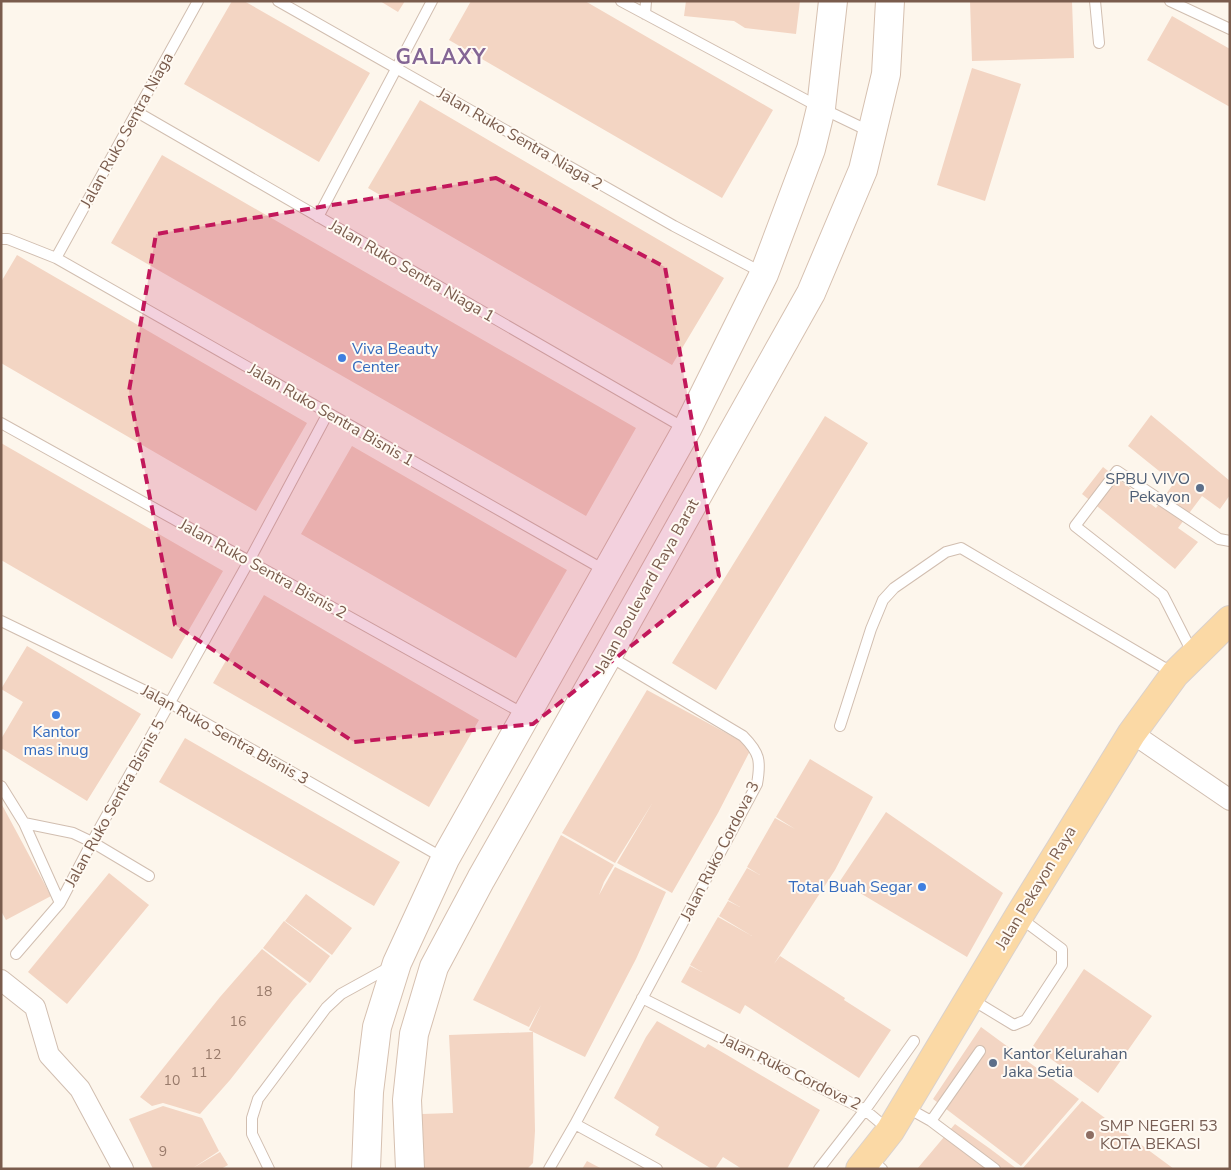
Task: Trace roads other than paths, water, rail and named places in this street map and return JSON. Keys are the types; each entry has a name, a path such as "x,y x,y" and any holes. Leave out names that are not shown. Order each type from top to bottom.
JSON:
{"main road":[{"path":"362,1167 377,1028 397,963 444,859 687,429 764,274 811,148 821,108 833,1"},
{"name":"Jalan Boulevard Raya Barat","path":"410,1169 407,1100 414,1034 434,967 811,292 863,170 886,74 890,1"},
{"name":"Jalan Pekayon Raya","path":"870,1165 1019,916 1132,733 1184,664 1230,620"},
{"path":"444,859 481,880"}],"street":[{"path":"1132,733 1230,800"},
{"path":"1,980 35,1008 49,1055 80,1089 124,1169"}],"lane":[{"name":"Jalan Ruko Sentra Niaga","path":"56,258 198,1"},
{"name":"Jalan Ruko Sentra Niaga 2","path":"278,1 665,221 764,274"},
{"path":"318,217 432,1"},
{"path":"621,1 821,108 871,132"},
{"path":"645,14 646,1"},
{"path":"1095,1 1099,43"},
{"path":"1170,1 1230,29"},
{"name":"Jalan Ruko Sentra Niaga 1","path":"137,112 687,429"},
{"name":"Jalan Ruko Sentra Bisnis 1","path":"1,239 8,239 56,258 606,571"},
{"name":"Jalan Ruko Sentra Bisnis 5","path":"16,954 60,903 249,561 328,413"},
{"name":"Jalan Ruko Sentra Bisnis 2","path":"1,423 526,715"},
{"path":"1184,664 1163,595 1075,526 1117,471 1219,539 1230,541"},
{"path":"840,726 860,660 883,600 894,588 946,552 960,548 1184,664"},
{"name":"Jalan Ruko Sentra Bisnis 3","path":"1,621 170,703 444,859"},
{"name":"Jalan Ruko Cordova 3","path":"549,1169 757,784 759,760 754,747 743,736 608,655"},
{"name":"Jalan Ruko Sentra Bisnis 5","path":"1,786 24,823 60,903"},
{"path":"24,823 73,833 92,842 149,876"},
{"path":"970,999 1014,1024 1026,1020 1062,965 1062,949 1019,916"},
{"path":"269,1169 252,1134 252,1118 258,1099 326,1008 341,994 397,963"},
{"name":"Jalan Ruko Cordova 2","path":"642,998 865,1110 914,1041"},
{"path":"931,1121 980,1051"},
{"path":"905,1106 931,1121 995,1169"},
{"path":"819,1169 865,1110 890,1131"},
{"path":"575,1124 657,1169"}],"place":[{"name":"Viva Beauty Center","path":"342,358"},
{"name":"SPBU VIVO Pekayon","path":"1200,488"},
{"name":"Kantor mas inug","path":"56,715"},
{"name":"Total Buah Segar","path":"922,887"},
{"name":"Kantor Kelurahan Jaka Setia","path":"993,1063"},
{"name":"SMP NEGERI 53 KOTA BEKASI","path":"1090,1135"}],"district":[{"name":"GALAXY","path":"441,57"}]}
